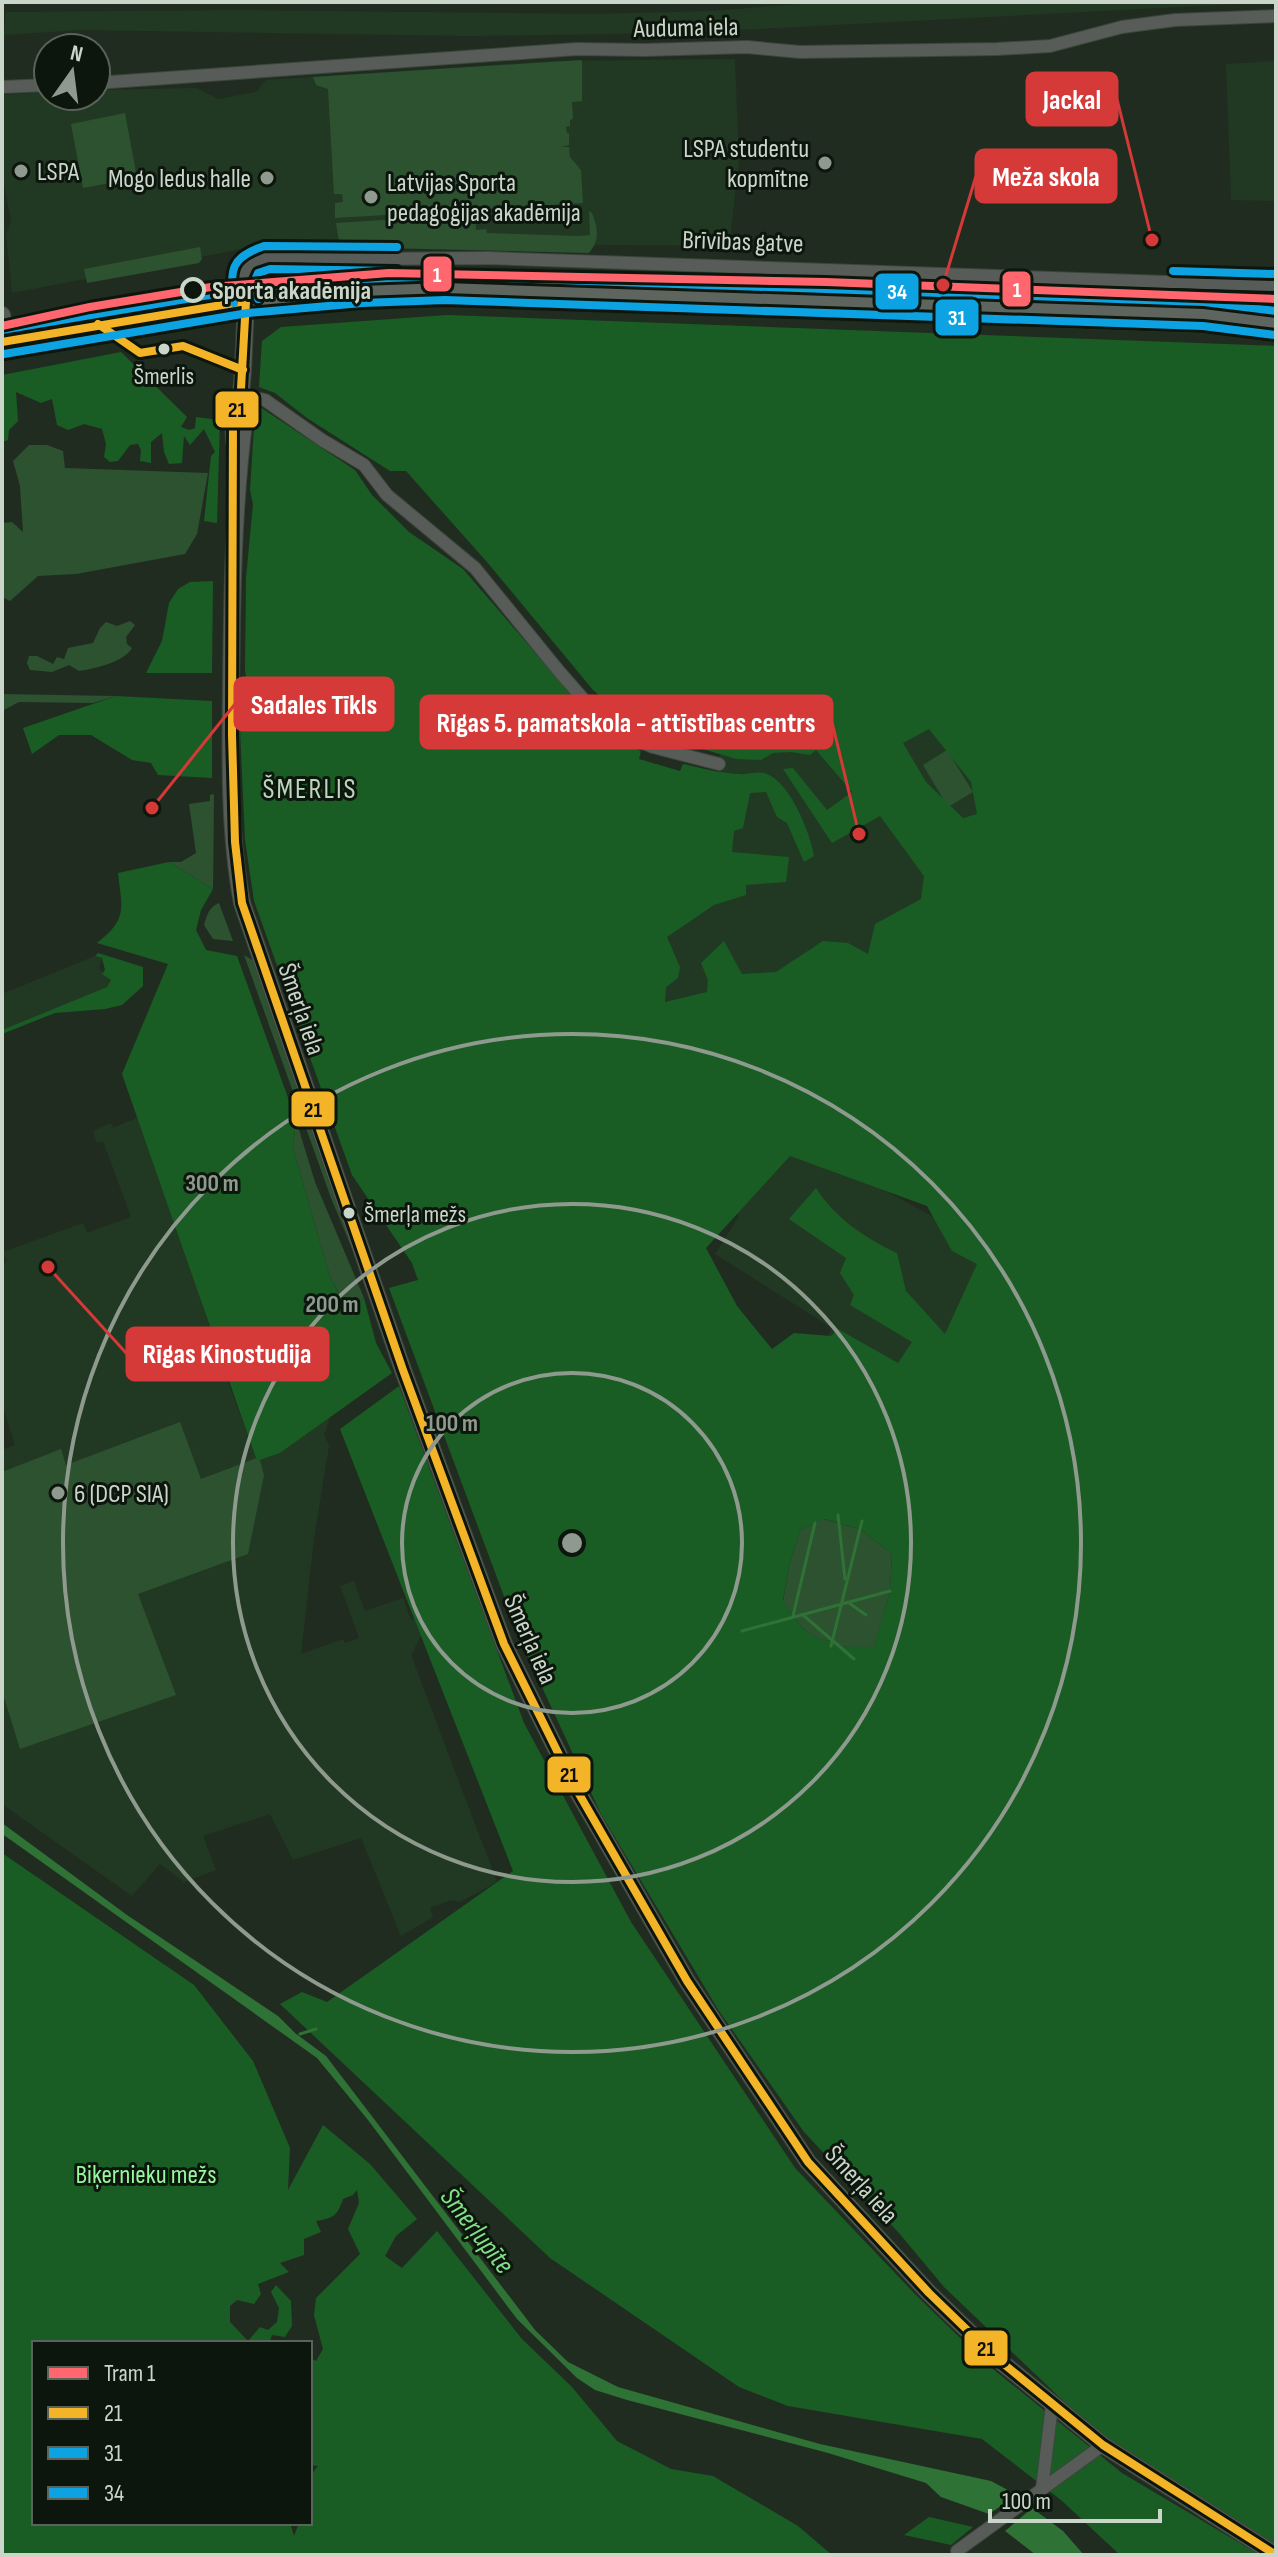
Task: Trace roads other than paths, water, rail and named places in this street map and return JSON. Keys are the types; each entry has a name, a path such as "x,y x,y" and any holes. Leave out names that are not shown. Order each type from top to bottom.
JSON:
{"highway":[{"path":"4,342 246,301 361,291 445,288 1204,314 1276,310"},
{"path":"1204,314 1276,323"}],"street":[{"name":"Auduma iela","path":"112,82 577,49 747,47 800,52 997,49 1050,46 1150,23 1276,16"},
{"path":"2,87 32,86"},
{"name":"Brīvības gatve","path":"246,301 243,278 249,264 268,257 293,256 344,259 489,258 1276,286"},
{"name":"Šmerļa iela","path":"246,301 240,400 233,415 236,486 231,572 231,736 236,872 242,903 403,1370 504,1644 575,1787 687,1981 808,2162 929,2293 994,2356 1052,2405 1103,2445 1276,2555"},
{"path":"2,315 4,342"},
{"path":"240,400 265,400 364,465 387,495 475,568 583,699 607,722 653,747 719,764"},
{"path":"1042,2489 1052,2405"},
{"path":"957,2551 1103,2445"}],"waterway":[{"path":"838,1515 845,1579"},
{"path":"831,1646 862,1521"},
{"path":"793,1616 815,1523"},
{"path":"742,1631 890,1591"},
{"path":"849,1603 866,1615"},
{"path":"803,1615 854,1659"},
{"path":"300,2034 316,2029"}],"tram line":[{"name":"1","path":"2,326 90,307 211,287 389,273 826,282 1276,299"}],"place":[{"name":"LSPA studentu kopmītne","path":"825,163"},
{"name":"LSPA","path":"21,171"},
{"name":"Mogo ledus halle","path":"267,178"},
{"name":"Latvijas Sporta pedagoģijas akadēmija","path":"371,197"},
{"name":"Jackal","path":"1152,240"},
{"name":"Meža skola","path":"943,285"},
{"name":"Sporta akadēmija","path":"193,290"},
{"name":"Šmerlis","path":"164,349"},
{"name":"Sadales Tīkls","path":"152,808"},
{"name":"Rīgas 5. pamatskola - attīstības centrs","path":"859,834"},
{"name":"Šmerļa mežs","path":"349,1213"},
{"name":"Rīgas Kinostudija","path":"48,1267"},
{"name":"6 (DCP SIA)","path":"58,1493"}],"district":[{"name":"ŠMERLIS","path":"310,788"}],"park label":[{"name":"Biķernieku mežs","path":"146,2174"}],"water label":[{"name":"Šmerļupīte","path":"478,2230"}]}
